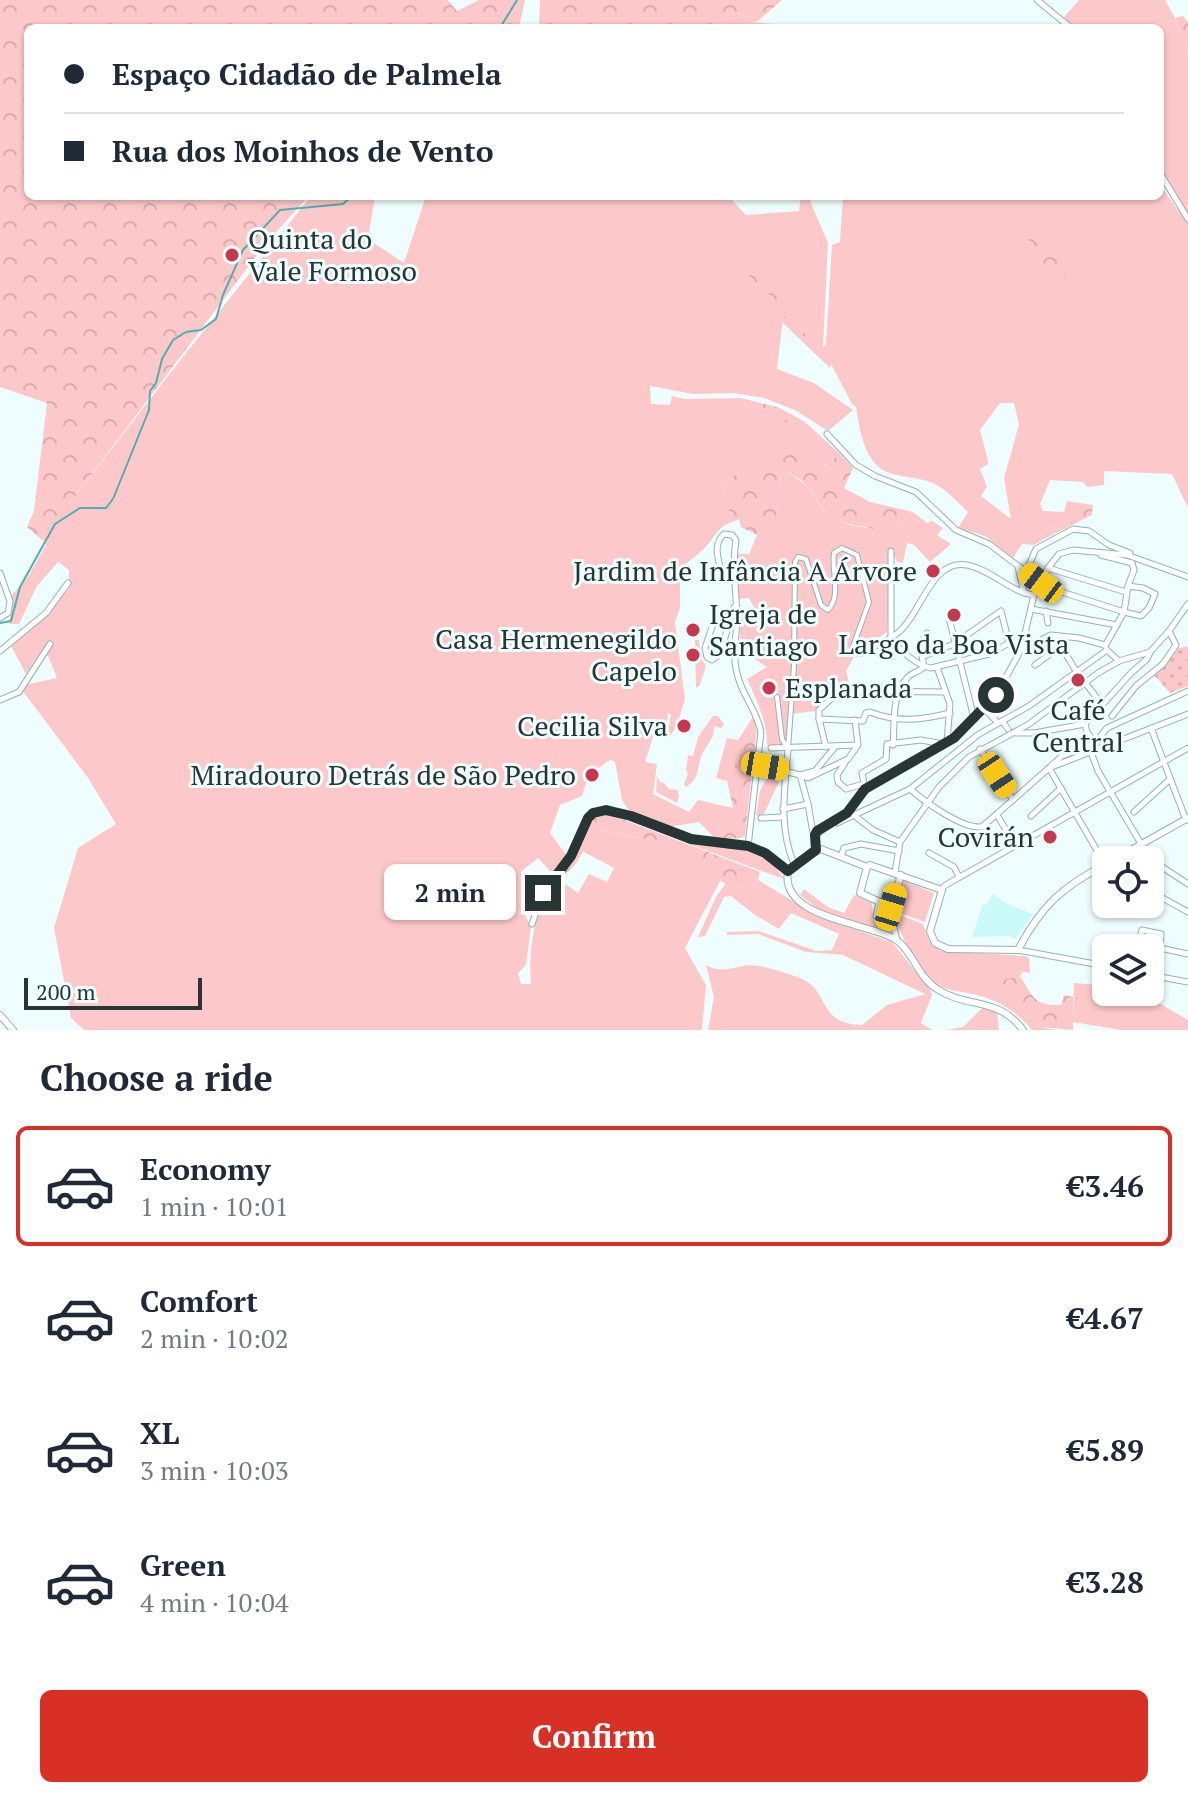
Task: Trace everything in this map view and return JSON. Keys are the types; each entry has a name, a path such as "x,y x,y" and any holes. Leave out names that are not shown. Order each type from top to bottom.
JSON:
{"street":[{"path":"1037,0 1066,24"},
{"path":"1164,180 1188,219"},
{"path":"827,434 856,465 916,492 956,530 989,544 1040,584 1141,616 1149,608 1155,594 1143,588 1127,589 1048,568"},
{"path":"1026,572 1036,549 1073,529 1089,531 1113,546 1188,577"},
{"path":"720,567 718,541 724,534 732,535 736,540 733,554 737,676 760,724 762,739 748,846"},
{"path":"794,864 787,844 783,809 794,666 795,562 798,557 806,559 821,605 828,610 832,607 836,581 834,553 842,548 857,555 869,602 852,649 857,654 891,639 911,620 936,578 951,566 964,564 977,568 1024,594 1034,595"},
{"path":"891,551 891,639 924,667"},
{"path":"815,835 847,813 864,789 963,731 996,695 1021,650 1034,595 1053,559 1065,551 1138,557"},
{"path":"825,827 910,789 979,734 1029,706 1106,648 1124,612 1127,589 1134,570 1132,563 1089,551"},
{"path":"1018,566 1024,594"},
{"path":"0,573 10,601 8,613 0,618"},
{"path":"0,651 46,613 68,583"},
{"path":"714,621 705,652 712,660 720,654 736,601"},
{"path":"1010,732 1085,724 1147,659 1188,604"},
{"path":"1031,609 1118,625"},
{"path":"924,656 954,644 1001,611 1009,643 1021,650"},
{"path":"1046,611 1048,623"},
{"path":"949,618 974,718"},
{"path":"1112,716 1128,695 1163,664 1176,645 1169,631"},
{"path":"924,667 920,644 927,633"},
{"path":"1021,650 1055,636 1079,638 1106,648 1119,661"},
{"path":"1055,636 1098,701 1085,724 1095,743"},
{"path":"864,789 862,773 886,759 901,690 909,675 924,667 937,667 989,654 1009,643"},
{"path":"0,700 19,692 50,644"},
{"path":"1035,665 1060,647"},
{"path":"867,867 860,893 891,907 898,874 900,842 939,787 980,749 1119,661 1150,652"},
{"path":"937,667 944,692 949,698 946,743"},
{"path":"1119,687 1128,695"},
{"path":"826,747 819,719 822,706 845,691 944,692"},
{"path":"910,789 927,804 976,828 985,826 1062,756 1095,743 1107,728 1188,691"},
{"path":"777,697 782,739 788,749"},
{"path":"984,708 1010,732"},
{"path":"819,719 863,721 866,713 870,712 894,719 920,720 950,713"},
{"path":"1049,768 1188,714"},
{"path":"855,720 858,745 837,775 838,782 846,789 864,789"},
{"path":"1141,845 1187,819 1151,728"},
{"path":"890,744 921,740 946,743"},
{"path":"771,748 858,745"},
{"path":"800,775 815,771 835,746"},
{"path":"1092,963 1018,950 948,949 935,943 930,931 931,922 942,890 959,877 1188,748"},
{"path":"980,749 1013,800"},
{"path":"1091,752 1098,771 1154,864 1188,884"},
{"path":"765,766 808,778 848,759"},
{"path":"1049,768 1095,846"},
{"path":"800,775 816,850"},
{"path":"1134,812 1169,780"},
{"path":"1031,816 1061,788"},
{"path":"783,809 808,804"},
{"path":"532,924 543,893 571,856 591,815 609,810 691,839 748,846 765,853 788,871"},
{"path":"997,815 1016,846"},
{"path":"855,816 873,830 900,842"},
{"path":"761,818 783,817"},
{"path":"841,856 844,848 857,844 899,851"},
{"path":"897,940 818,913 792,890 788,871 816,850 942,890"},
{"path":"929,853 954,867 959,877"},
{"path":"1018,950 1035,920 1053,898 1092,872"},
{"path":"1164,899 1188,912"},
{"path":"879,902 876,916 893,923 897,940 933,987 946,994 999,1008 1023,1030"},
{"path":"1141,934 1145,929 1161,934"},
{"path":"1164,949 1188,954"},
{"path":"1164,978 1188,982"},
{"path":"0,1015 13,1030"}],"shaded area":[{"path":"993,894 1007,904 1033,914 1015,939 1010,936 972,937 983,904 986,905"}],"green space":[{"path":"0,0 448,0 457,11 479,0 525,0 520,24 24,24 24,200 305,200 267,242 42,540 27,527 34,511 47,403 0,387"},
{"path":"540,0 782,0 758,21 751,22 744,15 733,12 715,24 539,24"},
{"path":"1079,0 1165,0 1175,18 1188,57 1188,508 1172,474 1104,471 1104,485 1087,487 1083,482 1050,480 1040,504 1043,511 1064,512 1056,525 1044,530 1044,539 1034,545 1022,544 1013,558 985,536 958,528 968,512 944,489 934,483 887,472 873,461 864,444 856,407 831,364 783,318 777,369 814,383 853,410 828,431 795,410 764,398 734,393 693,394 650,386 651,404 670,405 672,396 684,399 741,398 753,413 786,423 791,414 805,422 839,453 829,464 782,468 808,487 824,511 850,525 879,530 887,535 913,512 927,523 932,521 943,528 937,535 951,544 930,562 914,545 907,543 903,563 897,562 893,553 887,632 855,655 846,671 850,687 834,693 815,711 791,714 787,747 767,745 763,719 747,679 767,667 741,650 739,614 757,613 749,598 739,599 737,554 749,554 757,535 776,520 781,473 745,469 721,483 732,522 721,528 680,569 680,608 675,622 685,699 678,722 675,721 677,725 669,738 671,714 668,713 666,730 653,737 645,762 657,764 653,794 689,812 698,800 733,808 718,824 723,839 714,837 699,822 669,827 630,812 622,800 615,762 610,760 589,775 582,796 560,805 550,833 567,856 549,879 546,876 549,870 538,858 523,870 525,887 521,907 531,927 526,965 518,973 521,984 531,984 531,956 538,915 557,878 578,893 589,874 607,882 614,868 582,851 596,829 661,842 721,879 685,948 706,985 702,1030 84,1030 71,1018 54,928 78,848 116,824 88,778 19,686 57,678 48,656 41,652 26,674 11,646 69,589 69,570 58,562 37,586 19,624 9,624 12,595 29,575 46,545 42,539 308,200 374,200 368,239 404,263 425,200 732,200 746,215 799,211 800,200 810,200 828,243 823,347 826,344 832,245 840,242 843,200 1164,200 1164,190 1181,215 1164,182 1164,24 1070,24 1064,17","holes":["1000,403 1014,403 1019,425 1004,478 1011,519 981,496 987,487 980,469 988,461 980,430"]},
{"path":"733,12 744,15 751,22 776,24 715,24"},
{"path":"1183,16 1188,22 1188,57 1175,18"},
{"path":"1027,216 1055,248 1067,276 1057,285 1017,221"},
{"path":"748,268 780,297 778,303 746,273"},
{"path":"788,314 831,364 830,368 783,323 783,318"},
{"path":"741,398 777,407 791,414 786,423 753,413"},
{"path":"787,447 824,465 839,453 853,468 844,488 870,502 913,512 887,535 832,517 805,484 782,469"},
{"path":"745,469 781,472 776,520 757,535 741,527 739,519 732,522 721,483"},
{"path":"1067,501 1093,505 1092,515 1044,539 1044,530 1056,525"},
{"path":"695,640 699,640 701,658 706,666 700,685 696,688"},
{"path":"1188,646 1188,686 1170,693 1153,674 1176,649"},
{"path":"713,716 718,716 724,724 722,728 714,726 695,777 686,787 688,755 693,756 698,737"},
{"path":"753,717 757,728 753,730 727,781 716,778 727,738 738,740"},
{"path":"757,728 745,836 723,839 718,824 733,808 727,781 753,730"},
{"path":"772,768 784,771 764,814 756,816 760,791"},
{"path":"657,776 669,789 678,790 677,803 656,792"},
{"path":"614,816 760,872 757,884 732,888 661,842 597,829 575,865 559,880 557,878 571,861 591,818"},
{"path":"689,844 755,854 776,868 784,879"},
{"path":"758,880 821,918 892,942 931,991 921,1023 932,1030 708,1030 714,997 706,965 722,969 753,965 797,977 811,984 838,1019 862,1025 887,1005 925,994 843,955 806,952 758,934 727,935 727,932 759,931 816,951 832,950 839,934 791,913 779,929 731,896 724,897 705,936 698,937 716,897 726,883 732,888 757,884"},
{"path":"903,880 934,893 925,922 894,911"},
{"path":"804,889 828,907 844,913 854,895 872,903 873,921 890,926 894,932 826,915 800,895"},
{"path":"886,910 923,924 929,940 940,951 1029,958 1030,973 1023,972 1020,976 996,982 1040,1027 1056,1030 1032,1030 1011,1010 996,1002 933,982 916,962 897,923 881,916 880,912"},
{"path":"1020,976 1035,999 1045,1004 1061,1005 1064,995 1073,997 1073,1030 1040,1027 995,982"},
{"path":"1074,983 1092,984 1092,1006 1164,1006 1188,1020 1188,1030 1121,1030 1073,1022"},
{"path":"983,1007 997,1013 999,1030 947,1030 963,1027"}],"waterway":[{"path":"502,24 517,0"},
{"path":"0,623 11,621 20,587 55,524 80,508 106,508 113,499 149,410 150,391 156,383 162,359 173,340 186,332 201,330 216,319 243,250 280,210 343,204 348,200"}],"place":[{"name":"Quinta do Vale Formoso","path":"232,255"},
{"name":"Jardim de Infância A Árvore","path":"933,571"},
{"name":"Largo da Boa Vista","path":"954,615"},
{"name":"Igreja de Santiago","path":"693,630"},
{"name":"Casa Hermenegildo Capelo","path":"693,655"},
{"name":"Café Central","path":"1078,680"},
{"name":"Esplanada","path":"769,688"},
{"name":"Cecilia Silva","path":"684,726"},
{"name":"Miradouro Detrás de São Pedro","path":"592,775"},
{"name":"Covirán","path":"1050,837"}],"route":[{"path":"543,893 571,856 588,818 593,813 606,810 691,839 748,846 765,853 788,871 816,850 817,831 847,813 865,789 954,738 996,695"}]}
